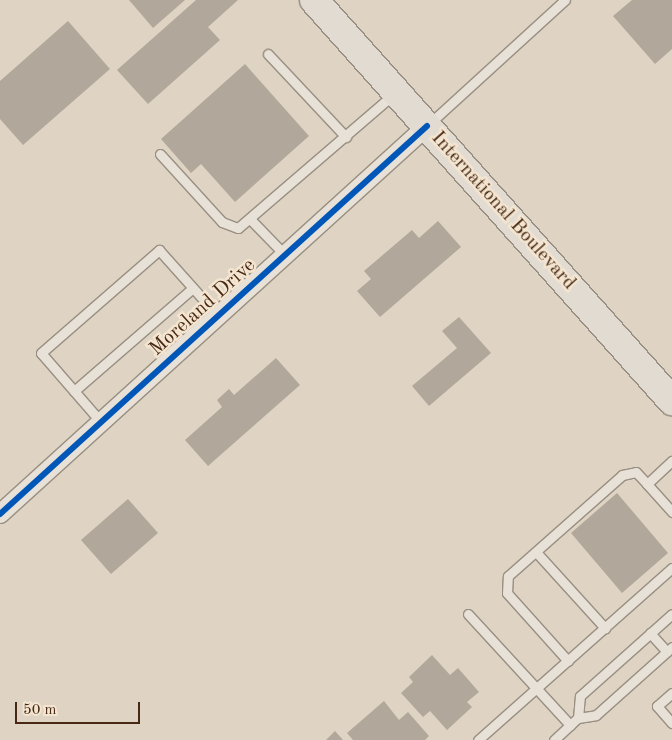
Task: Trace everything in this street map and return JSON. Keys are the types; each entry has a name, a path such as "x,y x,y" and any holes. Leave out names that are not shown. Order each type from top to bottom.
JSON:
{"main road":[{"name":"International Boulevard","path":"314,0 672,401"}],"street":[{"name":"Moreland Drive","path":"0,514 427,126"}],"lane":[{"path":"427,126 566,0"},
{"path":"268,54 346,137"},
{"path":"160,154 222,222 238,228 251,220 397,92"},
{"path":"251,220 285,255"},
{"path":"101,422 40,353 159,250 218,316"},
{"path":"74,391 193,288"},
{"path":"647,484 672,461"},
{"path":"568,660 507,593 508,576 622,475 636,472 672,512"},
{"path":"536,552 605,628"},
{"path":"478,740 672,568"},
{"path":"468,614 570,725"},
{"path":"578,718 580,696 672,614"},
{"path":"554,740 565,736 570,725 578,718 596,715 670,650 650,633"},
{"path":"672,693 657,706 672,723"}],"building":[{"path":"129,0 185,0 153,28"},
{"path":"196,0 238,0 208,27 220,40 148,104 117,70"},
{"path":"632,0 672,0 672,49 655,64 613,16"},
{"path":"68,21 110,69 23,145 0,119 0,81"},
{"path":"245,64 309,136 235,202 201,164 191,173 161,139"},
{"path":"438,221 461,247 380,317 357,291 371,279 364,271 412,230 419,238"},
{"path":"459,317 491,353 429,406 412,386 457,348 442,331"},
{"path":"276,358 300,385 208,466 185,440 222,407 217,400 229,389 234,395"},
{"path":"617,493 668,553 622,593 571,533"},
{"path":"128,499 158,533 111,574 81,540"},
{"path":"432,655 450,675 458,668 479,692 467,702 472,707 447,730 430,711 423,717 401,693 413,682 409,677"},
{"path":"384,701 399,720 408,712 429,736 425,740 353,740 347,733"},
{"path":"335,731 343,740 326,740"}],"cycle path":[{"path":"0,514 427,126"}]}
